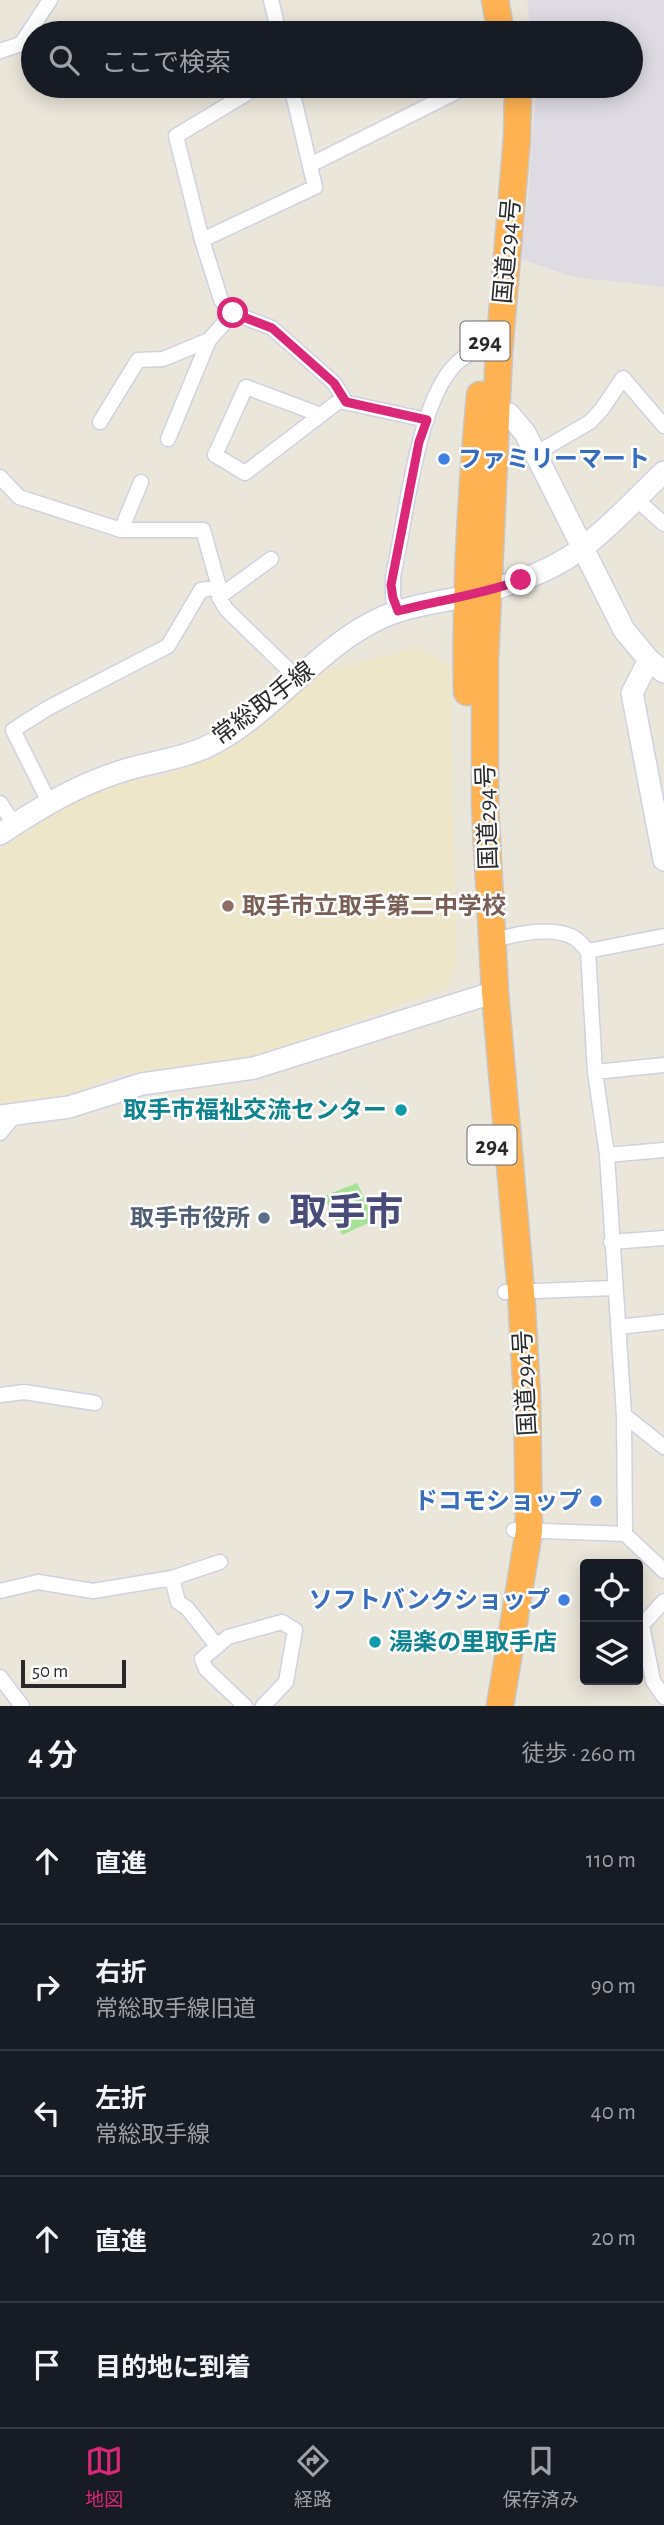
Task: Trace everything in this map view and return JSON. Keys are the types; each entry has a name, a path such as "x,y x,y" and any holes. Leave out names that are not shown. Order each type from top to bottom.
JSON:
{"highway":[{"path":"495,0 499,21"},
{"path":"511,0 514,21"},
{"name":"国道294号","path":"500,1706 512,1630 522,1530 513,1292 471,831 477,594 504,98"},
{"name":"国道294号","path":"487,994 492,942 485,793 485,660 477,594 496,410 492,349 517,138 518,98"}],"street":[{"path":"36,21 50,0"},
{"path":"271,0 276,21"},
{"path":"0,51 21,44"},
{"path":"239,98 176,136 202,240 222,300 233,313 272,328 334,383 346,402"},
{"path":"202,240 315,187 294,98"},
{"path":"310,165 444,98"},
{"path":"168,439 209,340 233,313"},
{"path":"100,422 138,360 163,359 209,340"},
{"path":"398,611 391,585 419,442 434,399 456,364 475,352 492,349"},
{"path":"535,454 590,422 603,409 623,377 664,426"},
{"path":"321,415 246,387 215,456 245,473 340,401 427,420"},
{"path":"496,410 509,414 519,424 624,630 656,666 632,693 664,860"},
{"name":"常総取手線","path":"7,829 49,802 93,780 191,753 215,743 236,730 297,678 368,625 398,611 433,601 477,594 537,574 583,548 664,472"},
{"path":"0,477 19,497 121,530 203,530 226,609 297,678"},
{"path":"121,530 141,482"},
{"path":"636,499 664,524"},
{"path":"49,802 13,730 48,708 168,646 201,590 219,592 271,559"},
{"path":"0,803 7,829"},
{"path":"492,942 513,935 554,932 573,937 589,951 595,1072 607,1155 624,1415 625,1534"},
{"path":"589,951 664,936"},
{"path":"0,1133 7,1116 69,1107 142,1084 254,1068 487,994"},
{"path":"595,1072 664,1065"},
{"path":"607,1155 664,1150"},
{"path":"611,1242 664,1238"},
{"path":"513,1292 614,1288"},
{"path":"618,1327 664,1322"},
{"path":"0,1395 24,1392 95,1403"},
{"path":"624,1415 664,1447"},
{"path":"522,1530 625,1534 664,1571"},
{"path":"0,1591 38,1582 93,1591 172,1578 220,1562"},
{"path":"172,1578 178,1602 187,1608 217,1646"},
{"path":"664,1601 642,1625 653,1681 664,1697"},
{"path":"245,1706 205,1669 201,1659 228,1637 282,1622 295,1630 286,1682 263,1706"},
{"path":"0,1677 22,1706"}],"shaded area":[{"path":"527,0 664,0 664,287 573,277 521,259 535,98 643,98 643,21 530,21"},
{"name":"取手市立取手第二中学校","path":"420,647 450,667 456,963 447,987 234,1065 115,1075 63,1100 0,1107 0,849 99,786 162,776 225,749 260,727 325,671"}],"green space":[{"path":"357,1183 375,1220 342,1235 324,1196"}],"place":[{"name":"ファミリーマート","path":"444,459"},
{"name":"取手市立取手第二中学校","path":"228,906"},
{"name":"取手市福祉交流センター","path":"401,1110"},
{"name":"取手市役所","path":"264,1218"},
{"name":"ドコモショップ","path":"596,1501"},
{"name":"ソフトバンクショップ","path":"564,1600"},
{"name":"湯楽の里取手店","path":"375,1642"}],"district":[{"name":"取手市","path":"346,1212"}],"route":[{"path":"233,313 272,328 334,383 346,402 427,420 419,442 391,585 398,611 433,601 488,591 521,580"}]}
